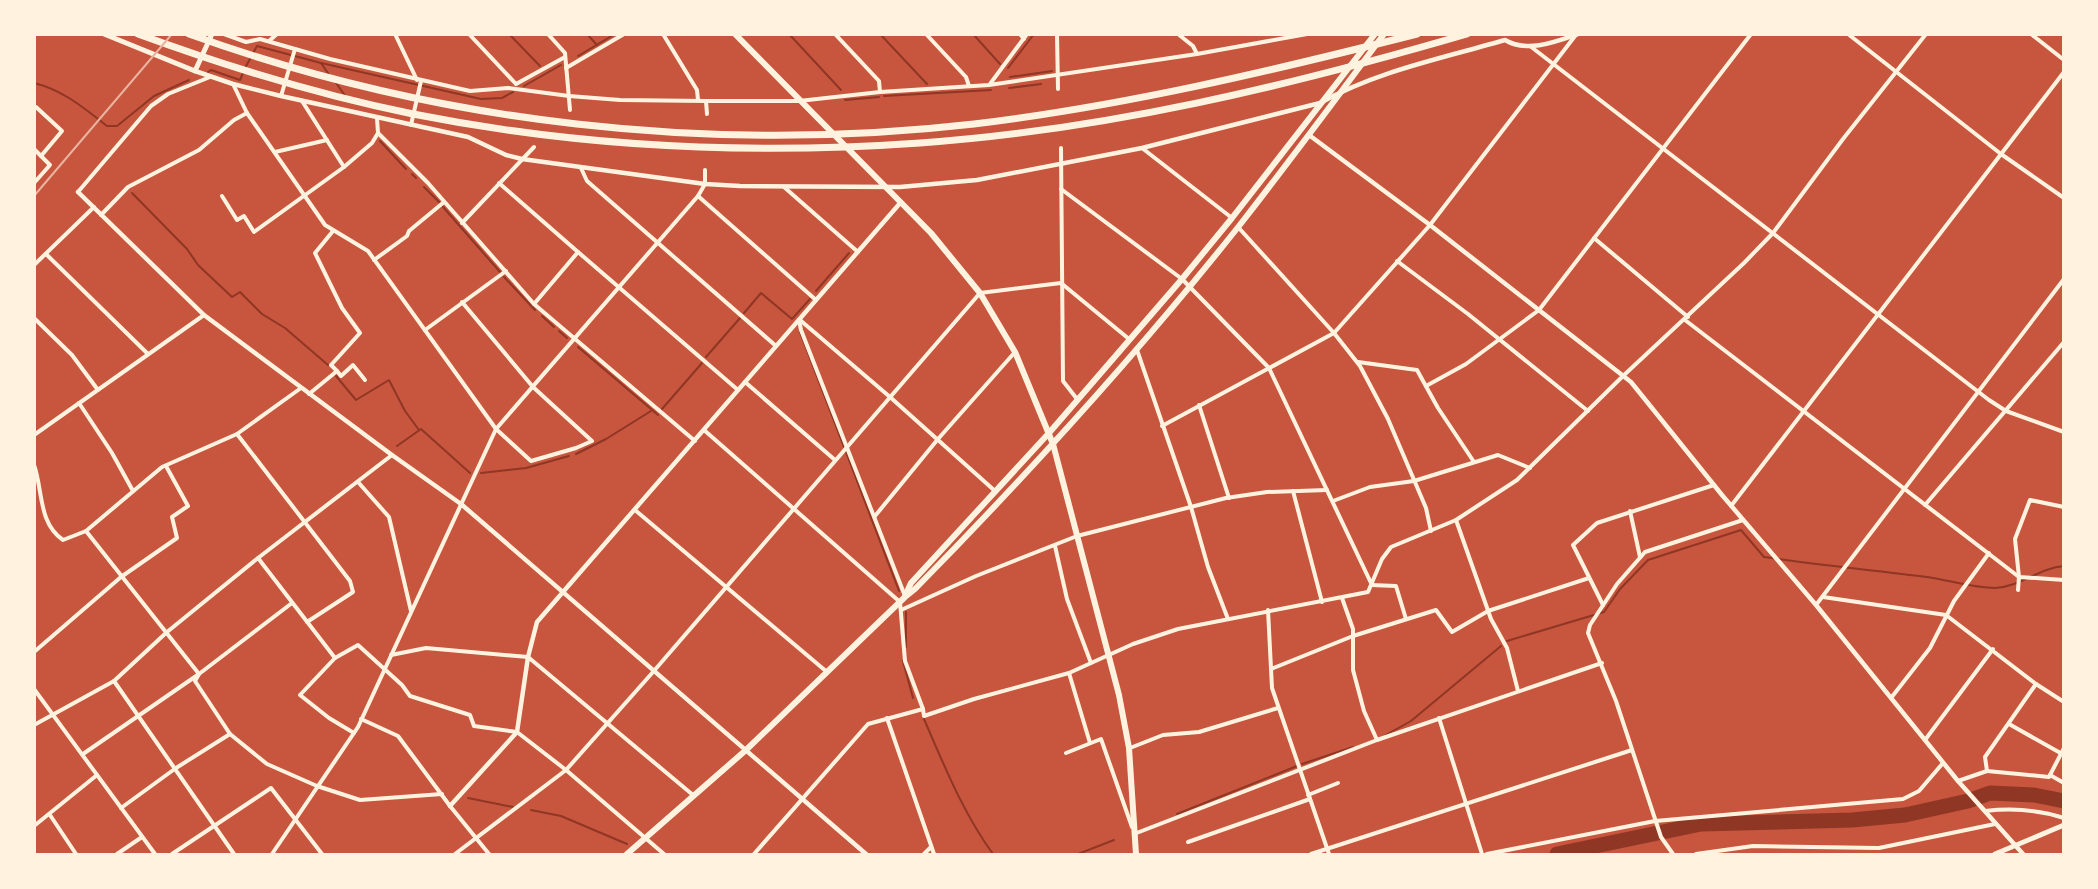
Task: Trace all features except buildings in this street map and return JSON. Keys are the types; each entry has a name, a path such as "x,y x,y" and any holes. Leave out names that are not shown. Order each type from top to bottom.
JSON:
{"highway":[{"path":"138,34 213,61 283,82 409,113 500,129 704,148 866,146 976,138 1118,118 1202,103 1467,34"},
{"path":"189,34 286,65 356,84 411,97 502,113 624,128 709,133 812,134 973,124 1061,111 1202,86 1417,34"}],"main road":[{"path":"104,34 195,71 212,34"},
{"path":"735,34 901,202 957,263 980,293 1015,352 1053,444 1119,695 1129,748 1136,855"},
{"path":"902,599 911,583 1049,433 1182,279 1374,34"},
{"path":"627,855 746,750 915,589 986,517 1053,444 1190,286 1309,135 1384,34"},
{"path":"1995,855 2064,825"}],"street":[{"path":"224,34 246,42 260,39 294,51 419,84 470,91 508,87 569,96 620,100 706,101 799,101 880,92 989,85 1197,54 1307,34"},
{"path":"269,42 277,34"},
{"path":"395,34 419,84 411,125"},
{"path":"469,34 516,84"},
{"path":"548,34 565,53 570,110"},
{"path":"566,68 624,34"},
{"path":"663,34 697,90 698,100"},
{"path":"835,34 879,81 880,92"},
{"path":"927,34 966,77 969,86"},
{"path":"1020,34 1024,39"},
{"path":"989,85 1027,34"},
{"path":"1057,34 1058,89"},
{"path":"1178,34 1193,46 1197,54"},
{"path":"1340,34 1355,34"},
{"path":"1426,386 1466,364 1539,310 1751,34"},
{"path":"1848,34 2001,154 2064,198"},
{"path":"799,320 875,517 902,599 905,661 924,716 974,699 1069,674 1133,644 1178,629 1368,592 1382,559 1391,548 1456,520 1517,480 1773,233 1843,139 1926,34"},
{"path":"2031,34 2064,60"},
{"path":"195,71 233,84 281,96 468,137 506,155 522,159 705,184 900,187 977,180 1142,148 1320,103 1343,90 1381,75 1504,37 1512,44 1539,46 1577,35"},
{"path":"1162,426 1334,333 1430,225 1577,35"},
{"path":"1530,46 1977,391 2006,411 2064,432"},
{"path":"281,96 294,51"},
{"path":"508,87 565,57"},
{"path":"1731,506 2064,72"},
{"path":"210,77 168,94 151,106 78,192 204,315 461,504 866,855"},
{"path":"233,84 247,113 324,225 368,251 496,429 531,461 592,441 533,387 462,302"},
{"path":"302,101 344,167"},
{"path":"706,101 707,114"},
{"path":"34,109 36,107 62,131 41,156"},
{"path":"101,215 128,187 199,150 234,120 247,113"},
{"path":"376,118 378,133 444,202 534,303 695,441"},
{"path":"222,196 237,220 244,216 254,232 344,167 372,143 378,133"},
{"path":"1309,135 1430,225 1630,382 1731,506 1816,605 1943,763 2023,855"},
{"path":"274,152 327,140"},
{"path":"462,223 534,147"},
{"path":"1060,148 1063,381 1077,399"},
{"path":"1142,148 1232,218"},
{"path":"34,149 50,165 34,183"},
{"path":"581,168 587,181 776,346"},
{"path":"272,855 354,733 496,429 698,196 705,184 705,170"},
{"path":"499,183 738,390"},
{"path":"784,187 858,252"},
{"path":"1061,189 1182,279 1269,368 1371,584"},
{"path":"698,196 816,300"},
{"path":"374,260 407,236 409,231 444,202"},
{"path":"450,807 517,732 528,657 537,622 901,202"},
{"path":"34,265 94,207"},
{"path":"1238,227 1334,333 1357,362 1388,419 1426,508 1431,531"},
{"path":"333,231 315,253 342,308 360,333 331,365 341,376 353,365 365,380"},
{"path":"1594,238 1686,318 2019,577 2064,580"},
{"path":"534,303 578,252"},
{"path":"46,254 148,354"},
{"path":"1397,261 1588,411"},
{"path":"425,330 506,271"},
{"path":"1816,605 2064,279"},
{"path":"455,855 566,770 980,293 1061,283 1129,339"},
{"path":"34,435 204,315"},
{"path":"34,318 72,355 98,390"},
{"path":"799,320 890,397 995,491"},
{"path":"1925,505 2064,342"},
{"path":"1136,349 1191,507 1208,567 1228,619"},
{"path":"875,517 938,439 1015,352"},
{"path":"1357,362 1417,370 1438,408 1474,462"},
{"path":"309,394 337,371"},
{"path":"746,382 835,460"},
{"path":"34,465 45,513 53,533 63,540 86,531 166,466 237,434 301,388"},
{"path":"79,403 112,453 133,491"},
{"path":"1199,405 1229,498"},
{"path":"704,430 902,599"},
{"path":"237,434 350,581 353,592 307,622"},
{"path":"34,725 114,681 167,632 258,558 392,455"},
{"path":"1333,501 1370,487 1414,481 1498,455 1530,468"},
{"path":"34,652 121,577 177,538 172,517 188,506 166,466"},
{"path":"358,482 389,517 411,612"},
{"path":"1603,606 1573,544 1597,523 1714,485"},
{"path":"901,610 976,576 1077,536 1229,498 1267,492 1328,490"},
{"path":"1293,491 1322,602"},
{"path":"2018,590 2015,539 2030,500 2064,507"},
{"path":"635,510 827,672"},
{"path":"1630,511 1640,558"},
{"path":"1456,520 1488,611 1507,648 1518,691"},
{"path":"1673,855 1661,837 1602,663 1588,633 1590,625 1617,584 1646,552 1743,520"},
{"path":"86,531 199,674"},
{"path":"1055,546 1067,599 1091,663"},
{"path":"1891,699 1930,648 1954,601 1989,553"},
{"path":"258,558 335,658"},
{"path":"1271,669 1353,636 1436,610 1452,632 1488,611 1589,578"},
{"path":"1371,584 1396,586 1406,619"},
{"path":"1822,597 1946,615 2036,684 2064,702"},
{"path":"1342,598 1353,629 1353,670 1364,711 1377,740"},
{"path":"83,754 199,674 292,603"},
{"path":"1268,610 1272,688 1329,855"},
{"path":"354,733 300,695 335,658 358,645 402,685 410,696 470,715 474,726 517,732 566,770 664,855"},
{"path":"391,655 426,648 528,657 694,796"},
{"path":"1925,740 1993,649"},
{"path":"1066,753 1101,739 1135,835 1377,740 1602,663"},
{"path":"199,674 195,681 230,734 267,764 317,786 360,800 442,794"},
{"path":"1069,674 1090,743"},
{"path":"114,681 234,855"},
{"path":"1987,771 1985,757 2036,684"},
{"path":"34,689 155,855"},
{"path":"1129,748 1163,735 1198,732 1278,708"},
{"path":"754,855 867,724 922,709"},
{"path":"886,718 934,855"},
{"path":"1439,718 1482,855"},
{"path":"361,719 398,735 450,807 489,855"},
{"path":"2008,724 2062,755"},
{"path":"121,808 176,768 230,734"},
{"path":"1958,781 1987,771 2049,777 2064,748"},
{"path":"1311,855 1632,750"},
{"path":"1487,855 1655,820 1903,800 1919,791 1943,763"},
{"path":"34,826 97,775"},
{"path":"2050,775 2064,783"},
{"path":"1188,842 1309,797 1338,783"},
{"path":"172,855 271,788 322,855"},
{"path":"1984,811 2008,808 2049,813 2064,818"},
{"path":"50,815 76,855"},
{"path":"1696,855 1754,846 1879,848 1995,824"},
{"path":"117,855 142,837"},
{"path":"924,855 931,847"},
{"path":"1878,855 1879,848"}],"waterway":[{"path":"509,34 540,66"},
{"path":"587,34 597,45"},
{"path":"578,56 615,34"},
{"path":"789,34 841,90"},
{"path":"880,34 927,84"},
{"path":"973,34 1000,64"},
{"path":"1008,68 1034,34"},
{"path":"245,68 257,46 321,63 481,99 502,98 513,92"},
{"path":"321,63 330,76"},
{"path":"524,86 561,65"},
{"path":"208,72 211,70 240,80 243,73"},
{"path":"1010,77 1052,71"},
{"path":"34,83 64,95 107,126 117,126 154,96 189,80"},
{"path":"334,80 346,97"},
{"path":"1009,88 1041,84"},
{"path":"884,96 991,90"},
{"path":"845,100 879,97"},
{"path":"380,141 406,169"},
{"path":"412,174 416,178"},
{"path":"424,187 440,203"},
{"path":"132,193 187,249 198,265 232,297 240,292 262,314 285,328 328,365"},
{"path":"443,207 500,272"},
{"path":"816,291 849,253"},
{"path":"504,277 535,310"},
{"path":"744,313 761,293 792,319 810,299"},
{"path":"542,316 554,327"},
{"path":"706,357 740,318"},
{"path":"559,331 567,338"},
{"path":"800,332 844,447"},
{"path":"578,347 658,415"},
{"path":"662,409 702,363"},
{"path":"336,376 356,400 389,380 405,411 419,430"},
{"path":"576,454 606,439 651,411"},
{"path":"397,446 421,429 470,473"},
{"path":"846,452 899,591"},
{"path":"481,473 526,468 569,456"},
{"path":"1507,641 1604,612 1620,589 1648,560 1741,530 1764,557 1927,577 1987,588 2004,587 2046,570 2064,566"},
{"path":"906,612 906,647"},
{"path":"1384,736 1411,721 1501,646"},
{"path":"903,661 913,698"},
{"path":"924,719 963,805 993,854"},
{"path":"1302,764 1353,747"},
{"path":"1177,814 1297,766"},
{"path":"1557,854 1701,824 1852,820 1905,815 1968,801 1990,793 2034,795 2064,801"},
{"path":"468,798 513,807"},
{"path":"531,810 561,816 627,844"},
{"path":"1078,854 1114,840"}],"railway":[{"path":"34,196 172,34"}]}
